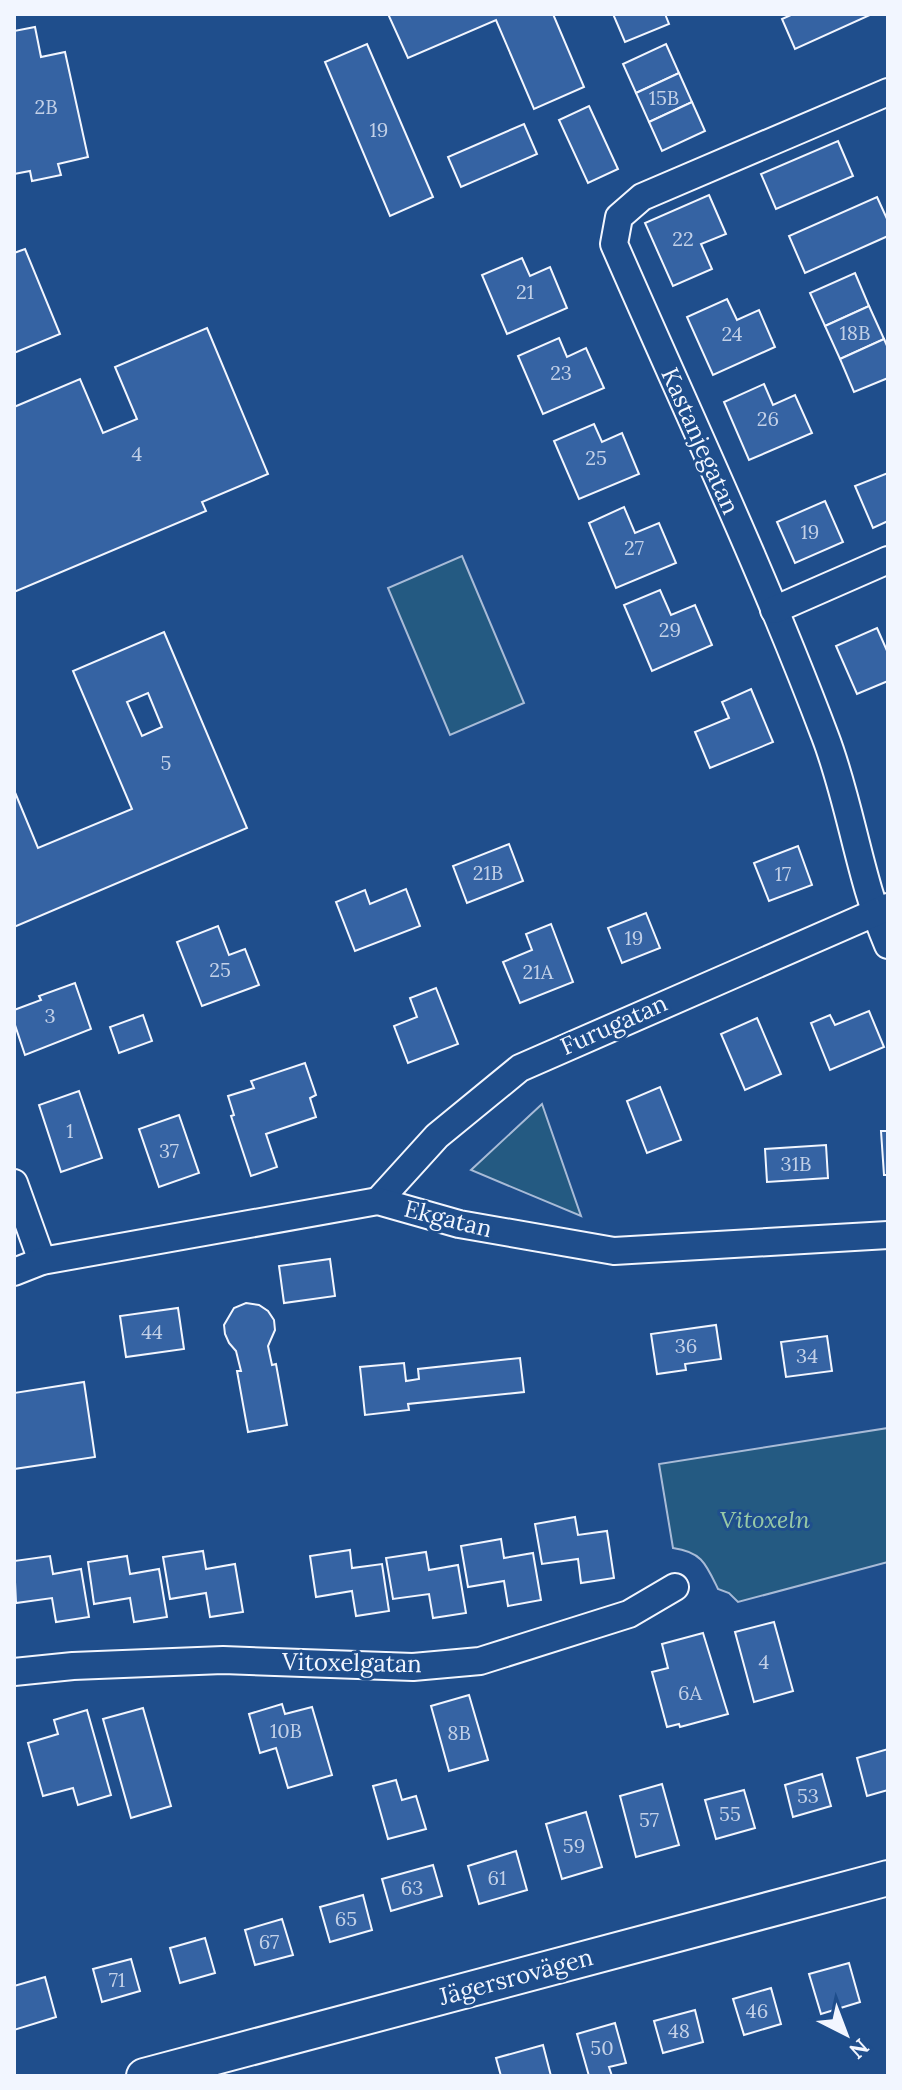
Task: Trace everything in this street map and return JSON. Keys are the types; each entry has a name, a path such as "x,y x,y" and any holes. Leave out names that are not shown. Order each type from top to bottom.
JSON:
{"street":[{"name":"Kastanjegatan","path":"888,92 642,197 619,217 614,244 827,739 881,909 888,945"},
{"path":"774,610 888,560"},
{"name":"Furugatan","path":"378,1201 437,1136 520,1068 881,909"},
{"path":"14,1183 42,1261"},
{"name":"Ekgatan","path":"14,1272 42,1261 378,1201 459,1224 614,1251 888,1235"},
{"name":"Vitoxelgatan","path":"14,1672 73,1666 223,1660 413,1667 480,1661 629,1614 675,1587"},
{"name":"Jägersrovägen","path":"144,2076 888,1878"}],"green space":[{"path":"462,556 524,703 450,735 388,588"},
{"path":"542,1104 581,1216 471,1170"},
{"name":"Vitoxeln","path":"888,1428 888,1562 738,1602 729,1593 718,1589 697,1556 673,1548 659,1464"}],"building":[{"path":"388,14 553,14 584,87 534,109 496,20 408,58"},
{"path":"613,14 665,14 669,24 625,42"},
{"path":"793,14 870,15 795,49 782,19"},
{"path":"35,27 41,57 65,52 88,157 58,164 61,175 32,181 30,171 14,174 14,31"},
{"path":"367,44 433,197 390,216 325,62"},
{"path":"666,44 679,73 636,93 623,64"},
{"path":"679,73 692,102 649,122 636,93"},
{"path":"692,102 705,131 662,151 649,122"},
{"path":"589,106 618,169 588,183 559,120"},
{"path":"524,124 537,154 461,187 448,157"},
{"path":"838,141 853,176 776,209 761,174"},
{"path":"709,195 726,234 701,244 712,269 673,286 645,223"},
{"path":"877,197 888,221 888,236 805,273 789,236"},
{"path":"25,249 60,334 14,353 14,253"},
{"path":"522,258 530,276 550,267 567,308 507,334 482,275"},
{"path":"855,273 869,306 825,326 810,293"},
{"path":"727,299 737,320 759,310 775,347 713,375 687,317"},
{"path":"869,306 884,339 840,359 825,326"},
{"path":"207,328 268,474 202,502 206,511 14,592 14,407 80,379 103,433 137,419 115,367"},
{"path":"559,338 567,357 586,348 604,388 543,414 518,356"},
{"path":"884,339 888,348 888,378 854,392 840,359"},
{"path":"764,384 773,405 795,395 812,433 749,460 724,402"},
{"path":"594,424 602,442 622,433 639,474 579,499 554,441"},
{"path":"888,473 888,521 873,528 855,486"},
{"path":"825,501 843,542 795,563 777,522"},
{"path":"624,507 635,533 659,523 676,563 616,588 589,523"},
{"path":"660,590 671,615 695,605 712,645 652,671 624,605"},
{"path":"877,628 888,653 888,681 857,694 836,646"},
{"path":"164,632 247,828 14,927 14,790 38,848 132,809 73,671","holes":["148,693 162,727 142,736 127,702"]},
{"path":"751,689 773,742 710,768 695,732 729,718 722,702"},
{"path":"509,844 523,881 467,903 453,866"},
{"path":"798,846 812,885 769,901 754,863"},
{"path":"406,889 420,926 355,951 336,902 365,890 370,904"},
{"path":"646,913 660,948 622,963 608,928"},
{"path":"551,924 573,982 520,1003 503,962 532,950 526,934"},
{"path":"218,926 229,955 245,949 259,985 202,1006 177,942"},
{"path":"75,983 91,1029 25,1055 14,1022 14,1010 41,1000 39,996"},
{"path":"436,988 458,1044 408,1063 394,1026 417,1017 410,998"},
{"path":"869,1011 884,1047 830,1070 811,1023 830,1015 835,1025"},
{"path":"143,1015 152,1041 119,1053 110,1027"},
{"path":"757,1018 781,1074 745,1090 721,1034"},
{"path":"305,1063 316,1095 310,1098 316,1117 266,1134 277,1167 251,1176 231,1116 234,1115 228,1096 254,1088 251,1081"},
{"path":"660,1087 681,1140 647,1153 627,1101"},
{"path":"79,1091 102,1158 61,1172 39,1105"},
{"path":"179,1115 199,1173 159,1187 139,1129"},
{"path":"881,1131 888,1131 888,1175 884,1175"},
{"path":"826,1145 828,1178 767,1182 765,1149"},
{"path":"330,1259 335,1296 284,1303 279,1266"},
{"path":"246,1303 259,1305 274,1320 275,1330 268,1346 272,1365 276,1364 287,1425 248,1432 237,1371 241,1371 224,1325 234,1308"},
{"path":"178,1308 184,1349 126,1357 120,1316"},
{"path":"716,1325 721,1359 685,1364 686,1370 657,1374 651,1334"},
{"path":"827,1336 832,1371 786,1377 781,1342"},
{"path":"520,1358 524,1392 408,1404 409,1410 365,1415 360,1367 404,1363 406,1381 419,1379 418,1369"},
{"path":"84,1382 95,1457 14,1469 14,1393"},
{"path":"575,1517 578,1535 607,1531 614,1578 581,1583 578,1559 542,1564 535,1524"},
{"path":"501,1539 504,1558 533,1553 541,1600 508,1606 504,1581 468,1587 461,1546"},
{"path":"350,1550 352,1568 382,1564 389,1611 356,1616 352,1591 316,1597 310,1556"},
{"path":"203,1551 206,1569 235,1564 243,1612 210,1617 206,1593 170,1599 163,1557"},
{"path":"426,1552 429,1570 458,1565 466,1613 433,1618 429,1594 393,1599 386,1558"},
{"path":"50,1556 53,1574 81,1569 89,1617 56,1622 52,1598 16,1603 14,1561"},
{"path":"127,1556 130,1574 159,1569 167,1617 134,1622 130,1598 94,1604 88,1562"},
{"path":"774,1622 793,1691 754,1702 735,1632"},
{"path":"703,1633 728,1714 680,1727 679,1724 667,1727 652,1672 668,1668 662,1644"},
{"path":"469,1695 488,1760 449,1771 431,1706"},
{"path":"282,1704 285,1714 312,1707 332,1775 288,1788 276,1748 260,1753 249,1714"},
{"path":"143,1708 171,1806 131,1818 103,1719"},
{"path":"87,1710 111,1795 78,1805 73,1788 43,1796 28,1743 58,1734 54,1720"},
{"path":"888,1749 888,1790 867,1796 857,1758"},
{"path":"822,1774 831,1806 793,1817 785,1785"},
{"path":"396,1780 402,1800 416,1796 426,1829 388,1839 373,1786"},
{"path":"662,1784 679,1845 636,1857 620,1796"},
{"path":"744,1790 755,1828 716,1839 705,1800"},
{"path":"586,1812 602,1867 562,1879 546,1824"},
{"path":"516,1851 527,1890 479,1904 468,1866"},
{"path":"433,1865 442,1896 391,1911 382,1879"},
{"path":"363,1895 372,1930 330,1942 320,1907"},
{"path":"282,1919 293,1955 255,1965 245,1930"},
{"path":"205,1938 215,1973 180,1983 170,1948"},
{"path":"131,1959 140,1991 102,2002 93,1969"},
{"path":"849,1963 860,2002 821,2014 809,1974"},
{"path":"45,1977 56,2017 14,2030 14,1986"},
{"path":"771,1988 781,2024 744,2035 733,1999"},
{"path":"695,2010 703,2042 663,2053 654,2021"},
{"path":"615,2023 626,2063 609,2067 612,2076 589,2076 577,2034"},
{"path":"543,2045 551,2076 501,2076 496,2058"}]}
